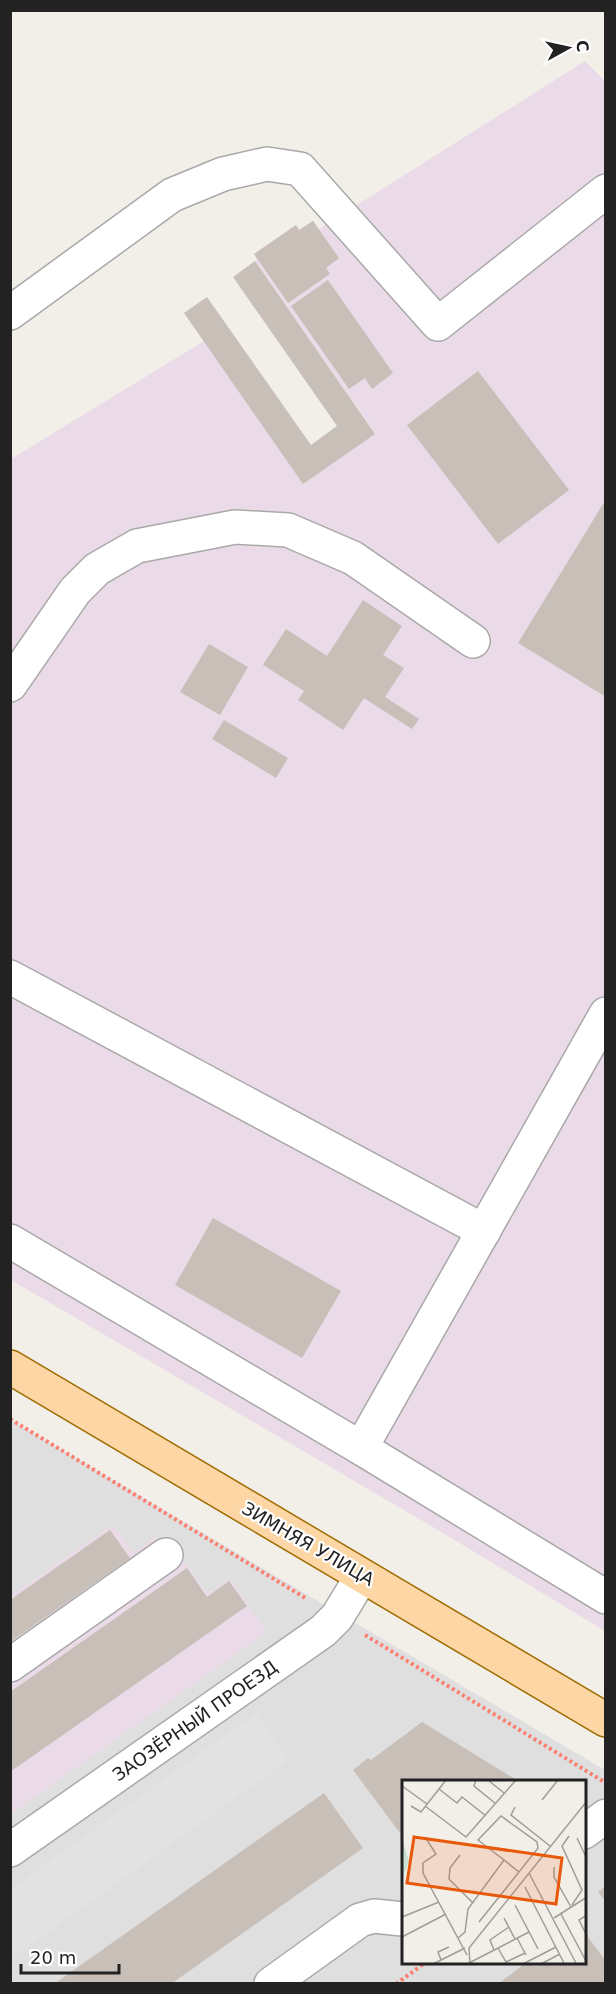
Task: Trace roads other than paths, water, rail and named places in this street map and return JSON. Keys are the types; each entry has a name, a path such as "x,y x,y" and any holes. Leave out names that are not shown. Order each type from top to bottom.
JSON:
{"main road":[{"name":"ЗИМНЯЯ УЛИЦА","path":"10,1367 606,1720"}],"street":[{"path":"10,313 172,195 223,174 267,164 300,169 438,324 606,191"},
{"path":"10,685 75,591 97,569 137,546 235,527 288,530 353,558 473,641"},
{"path":"10,977 484,1231"},
{"path":"361,1448 606,1014"},
{"path":"10,1241 361,1448 606,1597"},
{"path":"10,1665 166,1555"},
{"name":"ЗАОЗЁРНЫЙ ПРОЕЗД","path":"10,1851 323,1631 337,1617 363,1576"},
{"path":"586,1831 606,1816"},
{"path":"271,1983 360,1920 374,1916 402,1919"}]}
